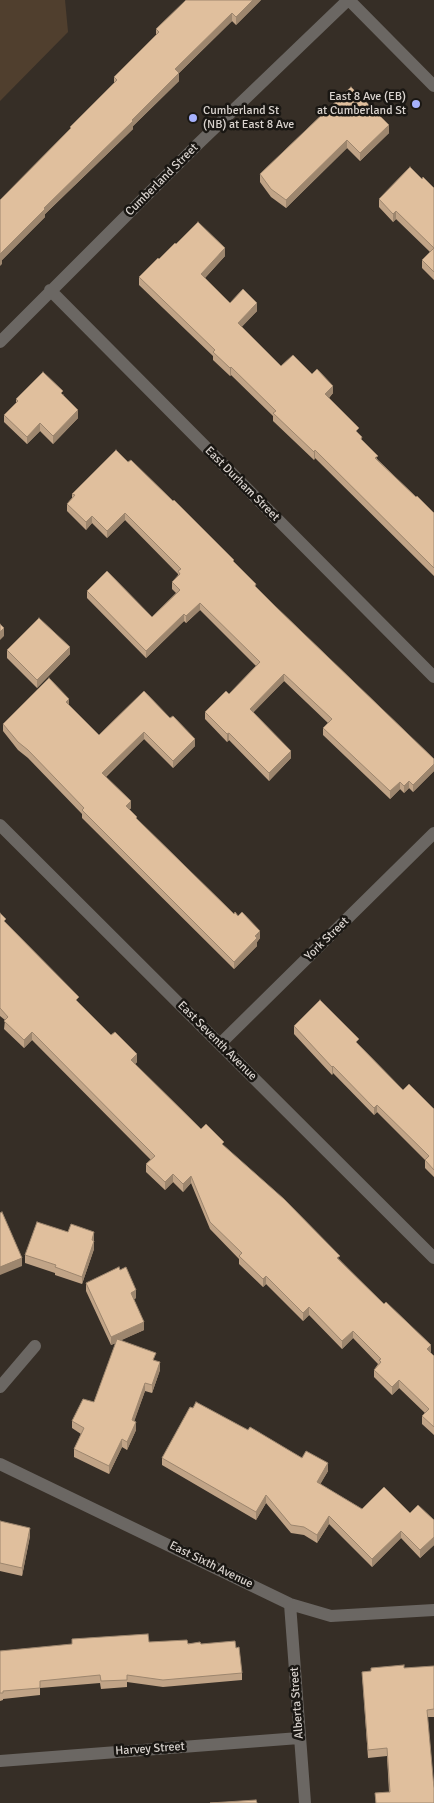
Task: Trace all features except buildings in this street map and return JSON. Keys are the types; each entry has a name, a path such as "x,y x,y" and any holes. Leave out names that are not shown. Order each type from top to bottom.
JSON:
{"street":[{"path":"349,0 434,86"},
{"name":"Cumberland Street","path":"0,342 198,144 349,0"},
{"name":"East Durham Street","path":"50,290 434,677"},
{"name":"East Seventh Avenue","path":"0,825 434,1258"},
{"name":"York Street","path":"220,1044 434,833"},
{"path":"0,1387 34,1346"},
{"name":"East Sixth Avenue","path":"0,1464 188,1553 290,1604 331,1616 434,1610"},
{"name":"Alberta Street","path":"290,1604 305,1803"},
{"name":"Harvey Street","path":"0,1761 299,1738"}],"shaded area":[{"path":"0,0 65,0 68,32 0,101"}],"place":[{"name":"East 8 Ave (EB) at Cumberland St","path":"416,104"},
{"name":"Cumberland St (NB) at East 8 Ave","path":"193,118"}]}
